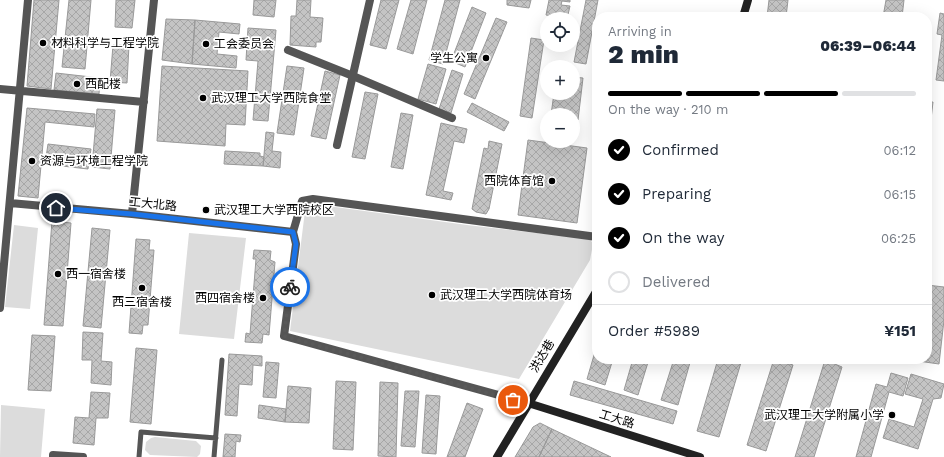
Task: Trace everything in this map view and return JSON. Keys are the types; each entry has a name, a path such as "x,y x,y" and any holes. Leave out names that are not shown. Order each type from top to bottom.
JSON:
{"street":[{"path":"0,308 21,92 28,0"},
{"path":"132,214 154,0"},
{"path":"337,145 370,0"},
{"path":"744,12 748,0"},
{"path":"288,50 452,118"},
{"path":"0,89 144,102"},
{"path":"528,403 284,336 296,244 293,232 302,201 313,199 592,236"},
{"name":"工大北路","path":"10,203 132,214 293,232"},
{"name":"洪达巷","path":"497,457 592,298"},
{"name":"工大路","path":"528,403 700,457"},
{"path":"53,457 53,455 83,457"}],"lane":[{"path":"214,457 222,360"},
{"path":"139,457 141,432 216,438"}],"shaded area":[{"name":"武汉理工大学西院体育场","path":"306,203 467,225 590,239 592,242 590,260 519,379 290,331"},
{"path":"14,225 38,228 30,309 5,307"},
{"path":"189,233 246,238 234,339 179,334"},
{"path":"1,405 45,409 41,457 0,457"},
{"path":"155,437 196,441 201,446 200,454 197,457 150,455 145,450 146,442"}],"building":[{"name":"材料科学与工程学院","path":"34,0 59,0 51,89 27,86"},
{"path":"69,0 91,0 85,69 62,67"},
{"path":"116,0 135,0 132,28 115,27"},
{"path":"254,0 276,0 274,17 253,15"},
{"path":"297,0 311,0 310,17 323,18 321,42 316,42 316,47 290,45 291,16 296,16"},
{"path":"381,0 399,0 386,49 370,45"},
{"path":"411,0 427,0 413,54 397,49"},
{"path":"445,0 460,0 443,64 429,60"},
{"path":"507,0 531,0 529,8 507,5"},
{"path":"549,0 570,0 570,2 562,1 561,5 570,6 569,12 547,12"},
{"path":"586,0 598,0 596,12 592,12 592,32 586,64 580,63 580,60 574,60 576,52 580,52 580,31"},
{"path":"769,0 788,0 787,12 768,12"},
{"path":"886,0 904,0 903,12 884,12"},
{"path":"472,7 486,13 465,67 451,61"},
{"path":"940,13 944,14 944,81 936,80 942,35 937,34"},
{"name":"学生公寓","path":"496,18 507,22 475,99 464,94"},
{"path":"166,19 195,20 192,64 162,60"},
{"name":"工会委员会","path":"195,20 240,24 239,34 219,32 217,54 237,56 236,68 192,64"},
{"path":"248,28 276,30 268,121 253,120 258,61 246,60"},
{"path":"531,38 540,39 540,52 542,52 532,118 520,116"},
{"path":"113,45 129,45 127,83 110,82"},
{"path":"428,64 446,69 436,104 418,99"},
{"name":"武汉理工大学西院食堂","path":"162,66 248,71 245,125 226,124 225,146 157,141"},
{"path":"287,66 304,68 294,135 277,133"},
{"path":"452,70 463,74 451,113 439,109"},
{"path":"325,71 340,75 326,139 311,136"},
{"name":"西配楼","path":"56,73 100,78 99,94 54,90"},
{"path":"580,78 583,78 579,108 552,108 553,100 580,100"},
{"path":"365,92 378,94 365,159 352,157"},
{"path":"472,103 509,122 504,131 467,112"},
{"name":"资源与环境工程学院","path":"27,108 95,114 94,127 45,122 38,198 18,196"},
{"path":"97,109 115,110 110,169 92,167"},
{"path":"401,113 413,115 403,169 391,167"},
{"path":"441,123 467,129 464,143 454,141 443,191 453,193 451,200 426,195"},
{"path":"266,132 274,133 272,151 281,152 280,168 263,166"},
{"name":"西院体育馆","path":"528,140 540,142 540,148 587,148 577,223 518,215"},
{"path":"489,141 502,144 489,209 486,214 476,212 472,209 484,148 488,149"},
{"path":"48,144 91,149 88,169 45,164"},
{"path":"225,151 260,153 260,156 264,157 263,166 224,164"},
{"name":"西一宿舍楼","path":"52,221 71,223 63,326 44,325"},
{"path":"92,228 110,230 101,328 83,326"},
{"name":"西三宿舍楼","path":"136,239 150,240 149,250 154,250 148,325 143,325 142,334 129,333"},
{"name":"西四宿舍楼","path":"254,250 271,251 270,260 275,262 269,335 263,334 262,343 245,342 246,333 250,334 256,259 253,259"},
{"path":"932,286 944,287 944,320 939,364 932,363"},
{"path":"83,332 103,333 101,361 112,362 111,385 91,383 92,360 82,360"},
{"path":"32,335 55,336 51,391 28,390"},
{"path":"136,348 157,350 151,424 130,422"},
{"path":"229,354 262,356 262,366 253,365 252,385 239,384 237,416 225,415"},
{"path":"266,362 279,363 276,398 263,397"},
{"path":"592,362 592,364 611,364 605,385 587,379"},
{"path":"632,364 647,364 638,395 624,390"},
{"path":"672,364 690,364 678,405 661,400"},
{"path":"717,364 741,364 719,437 697,431"},
{"path":"772,364 793,365 766,451 747,445"},
{"path":"824,364 835,364 842,367 814,457 795,457"},
{"path":"891,373 908,378 903,396 889,392 871,457 856,457 876,384 887,387"},
{"path":"911,374 944,384 941,398 933,399 918,449 883,438 889,419 914,427 923,399 905,394"},
{"path":"336,381 356,382 353,450 333,449"},
{"path":"574,381 677,411 673,424 570,395"},
{"path":"380,382 398,383 396,457 378,456"},
{"path":"288,386 311,388 309,423 285,422"},
{"path":"405,391 419,391 415,447 401,446"},
{"path":"91,392 110,393 108,418 96,418 94,445 73,443 75,417 89,418"},
{"path":"426,395 440,396 436,454 422,453"},
{"path":"467,403 483,409 465,457 447,457"},
{"path":"259,405 286,409 285,422 258,418"},
{"path":"540,423 552,429 539,457 515,457 533,427"},
{"path":"552,429 611,457 539,457"},
{"path":"225,434 241,435 240,442 236,441 235,457 223,457"}],"way so far":[{"path":"290,287 284,336 513,400"}],"place":[{"name":"材料科学与工程学院","path":"43,43"},
{"name":"工会委员会","path":"206,44"},
{"name":"学生公寓","path":"486,58"},
{"name":"西配楼","path":"77,84"},
{"name":"武汉理工大学西院食堂","path":"203,98"},
{"name":"资源与环境工程学院","path":"32,161"},
{"name":"西院体育馆","path":"552,181"},
{"name":"武汉理工大学西院校区","path":"206,210"},
{"name":"西一宿舍楼","path":"58,274"},
{"name":"西三宿舍楼","path":"142,288"},
{"name":"武汉理工大学西院体育场","path":"432,295"},
{"name":"西四宿舍楼","path":"263,298"},
{"name":"武汉理工大学附属小学","path":"892,415"}],"route":[{"path":"56,208 132,214 293,232 296,244 290,287"}]}
